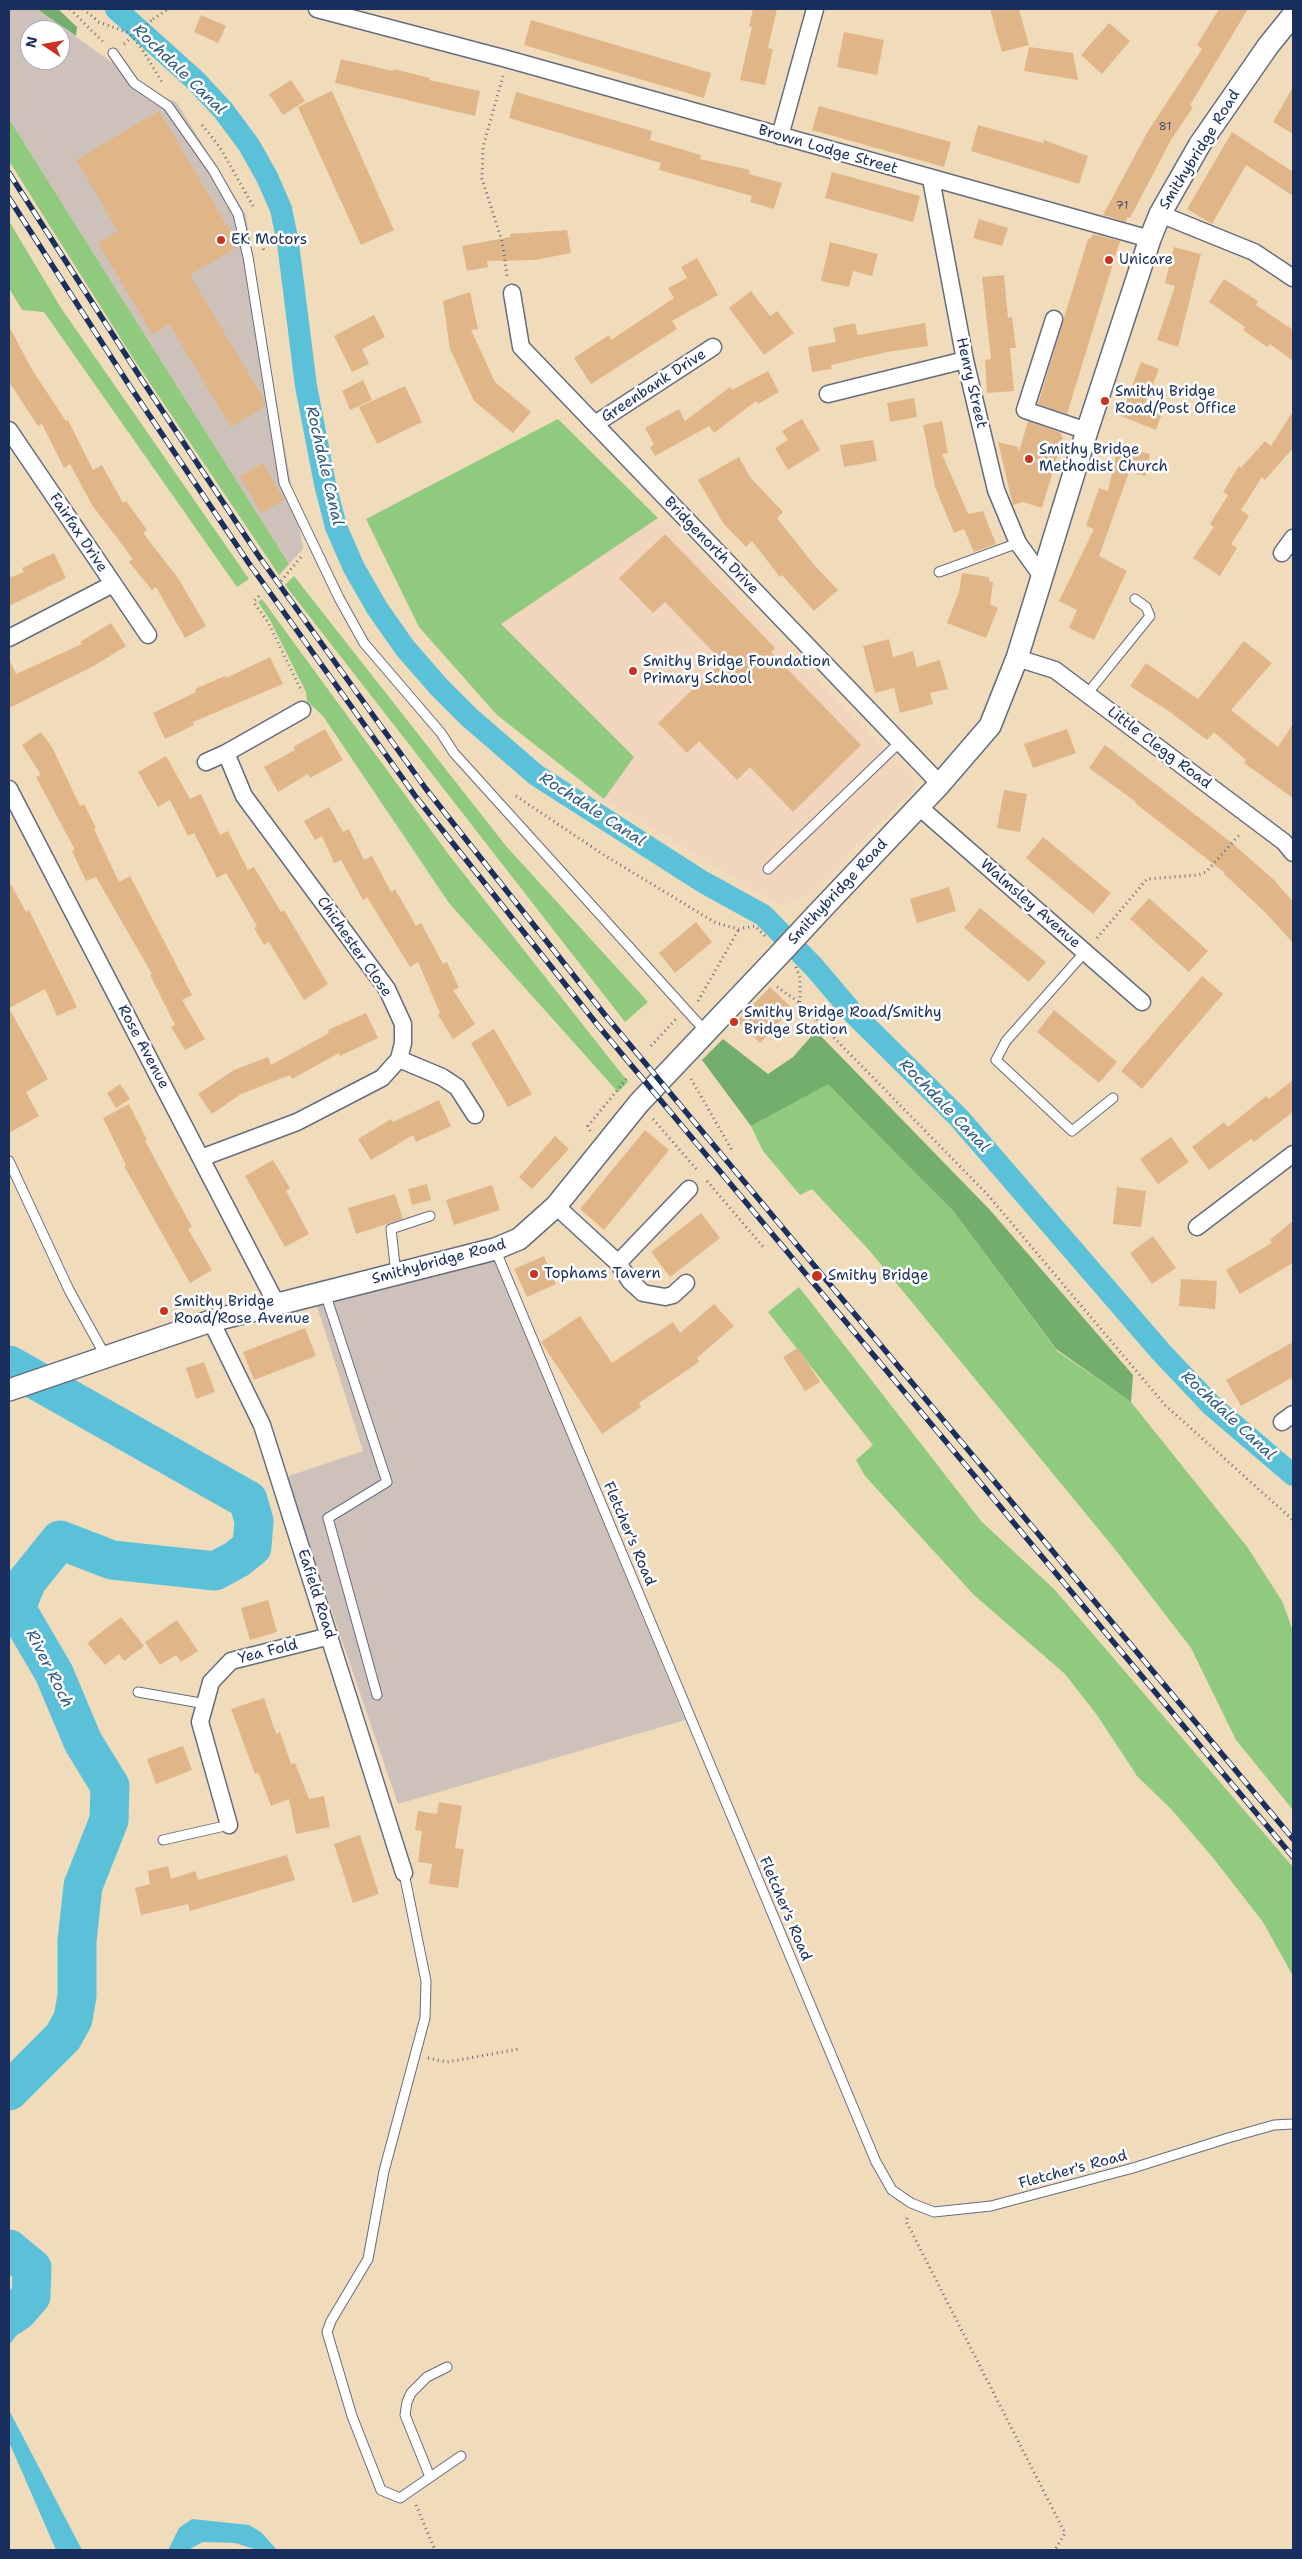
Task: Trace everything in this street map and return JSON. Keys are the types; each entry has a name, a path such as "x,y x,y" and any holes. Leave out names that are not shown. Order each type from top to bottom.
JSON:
{"street":[{"name":"Brown Lodge Street","path":"317,9 508,59 931,180 1150,239"},
{"path":"780,136 815,9"},
{"name":"Smithybridge Road","path":"9,1390 211,1321 495,1249 519,1239 556,1206 639,1103 779,952 940,784 990,726 1017,658 1087,432 1150,239 1160,214 1200,144 1268,46 1293,15"},
{"name":"Henry Street","path":"931,180 965,360 996,490 1018,543 1042,575"},
{"path":"1160,214 1254,252 1293,278"},
{"name":"Bridgenorth Drive","path":"512,293 522,347 940,784"},
{"path":"1054,319 1025,410 1087,432"},
{"name":"Greenbank Drive","path":"595,424 713,347"},
{"path":"828,394 965,360"},
{"name":"Fairfax Drive","path":"9,430 148,635"},
{"path":"1282,552 1293,538"},
{"path":"9,638 113,584"},
{"name":"Little Clegg Road","path":"1017,658 1055,670 1253,819 1290,843"},
{"path":"206,762 226,753 302,710"},
{"name":"Chichester Close","path":"226,753 244,796 387,989 403,1024 403,1043 399,1059"},
{"name":"Rose Avenue","path":"9,789 277,1305"},
{"name":"Walmsley Avenue","path":"918,806 1142,1002"},
{"path":"201,1158 298,1122 382,1078 399,1059 442,1077 458,1087 475,1115"},
{"path":"1197,1227 1293,1154"},
{"path":"618,1264 689,1188"},
{"path":"556,1206 618,1264 630,1281 643,1293 665,1297 673,1295 686,1283"},
{"name":"Eafield Road","path":"211,1321 262,1425 404,1873"},
{"name":"Yea Fold","path":"228,1825 200,1722 211,1682 231,1661 330,1636"}],"lane":[{"path":"113,53 134,83 168,106 213,170 238,214 248,257 284,483 312,544 364,643 441,733 454,753 706,1032"},
{"path":"939,572 1018,543"},
{"path":"1087,694 1150,616 1146,607 1136,599"},
{"path":"768,869 898,742"},
{"path":"1086,952 1006,1041 996,1060 1072,1132 1113,1098"},
{"path":"9,1160 69,1290 106,1357"},
{"path":"396,1274 391,1229 430,1216"},
{"name":"Fletcher's Road","path":"495,1249 876,2162 892,2190 911,2202 934,2212 991,2206 1133,2168 1274,2125 1293,2124"},
{"path":"325,1292 387,1482 328,1518 377,1695"},
{"path":"138,1692 206,1704"},
{"path":"163,1840 228,1825"},
{"path":"404,1873 426,1981 425,2018 384,2170 368,2259 331,2321 327,2332 352,2416 381,2490 400,2498 461,2456"},
{"path":"430,2477 405,2415 407,2402 411,2393 427,2377 447,2367"}],"path":[{"path":"70,9 113,53 153,19 168,9"},
{"path":"508,59 483,147 482,179 502,241 509,288 512,293"},
{"path":"281,580 312,544"},
{"path":"259,596 254,601 255,604 268,622 303,694 302,710"},
{"path":"512,794 573,836 716,923 738,929 755,926 796,968 800,978 800,1003"},
{"path":"1086,952 1147,879 1198,875 1206,872 1253,819"},
{"path":"686,1010 698,1002 738,929"},
{"path":"783,979 776,986 800,1003 988,1194 1165,1405 1293,1520"},
{"path":"651,1046 670,1025"},
{"path":"680,1059 733,1152"},
{"path":"415,2055 447,2062 519,2050"},
{"path":"911,2202 906,2221 1065,2533 1055,2550"},
{"path":"410,2491 435,2550"}],"shaded area":[{"path":"9,9 37,9 52,20 20,20 20,70 70,70 70,33 149,89 177,103 246,215 264,333 303,549 289,564 9,119"},
{"name":"Smithy Bridge Foundation Primary School","path":"558,419 719,578 918,785 807,895 781,906 604,799 497,715 419,627 366,519"},
{"path":"493,1256 685,1720 398,1804 286,1477 363,1451 316,1303"}],"green space":[{"path":"37,9 58,9 70,20 53,20"},
{"path":"70,20 77,27 76,36 70,32"},
{"path":"9,119 289,564 279,575 133,358 9,161"},
{"path":"9,221 61,308 249,579 237,587 44,312 22,310 9,288"},
{"path":"558,419 658,518 501,624 634,757 604,799 497,715 419,627 366,519"},
{"path":"294,576 506,846 648,1002 625,1022 285,585"},
{"path":"262,599 449,855 628,1082 618,1092 449,903 323,716 307,701 306,692 270,620 258,602"},
{"path":"816,1031 990,1210 1133,1375 1131,1402 1056,1349 954,1212 828,1084 751,1126 702,1060 723,1039 768,1074 793,1057"},
{"path":"828,1083 954,1212 1057,1351 1131,1402 1248,1548 1282,1601 1293,1631 1293,1810 1236,1740 1191,1648 1114,1548 869,1250 812,1189 800,1195 763,1151 751,1126"},
{"path":"799,1287 981,1521 1055,1590 1293,1867 1293,1976 1263,1922 1214,1859 1172,1810 1137,1776 1097,1715 1065,1674 974,1595 865,1476 856,1460 873,1445 768,1312"}],"water":[{"path":"9,2320 26,2323 9,2345"},
{"path":"9,2410 82,2550 56,2550 9,2442"},
{"path":"192,2519 249,2525 261,2532 277,2550 257,2550 235,2543 203,2542 188,2550 168,2550 179,2528"}],"building":[{"path":"753,9 777,9 768,48 773,49 765,85 740,80 752,27 749,26"},
{"path":"990,9 1019,9 1029,45 1002,52"},
{"path":"1219,9 1248,9 1190,105 1193,107 1171,140 1130,218 1127,217 1126,222 1103,215 1148,131 1202,49 1197,45"},
{"path":"201,15 226,26 218,43 194,32"},
{"path":"531,20 711,73 704,98 524,45"},
{"path":"1109,23 1130,41 1102,74 1081,55"},
{"path":"844,32 884,40 877,75 837,67"},
{"path":"1029,47 1073,53 1078,80 1024,71"},
{"path":"341,59 393,71 394,69 430,78 429,80 480,91 475,116 335,83"},
{"path":"291,80 305,101 283,115 269,94"},
{"path":"1293,87 1293,134 1273,122"},
{"path":"332,91 394,230 361,245 298,107"},
{"path":"516,92 652,131 650,140 701,155 700,159 750,170 749,174 782,183 774,209 750,202 752,196 659,170 661,163 509,118"},
{"path":"819,106 951,142 944,167 812,130"},
{"path":"159,111 239,246 190,275 265,401 265,406 231,427 169,324 152,334 98,243 118,231 76,160"},
{"path":"978,125 1043,143 1044,140 1088,156 1079,184 971,151"},
{"path":"1232,132 1293,172 1293,196 1246,165 1212,224 1187,209"},
{"path":"832,172 920,196 913,222 825,198"},
{"path":"979,219 1008,228 1002,246 973,238"},
{"path":"567,230 571,253 535,260 487,261 488,267 467,271 462,246 510,237 510,234"},
{"path":"1093,234 1120,241 1067,414 1038,404 1088,239"},
{"path":"830,242 878,254 872,276 853,271 849,287 821,281"},
{"path":"1174,247 1201,254 1178,347 1157,340 1175,286 1165,283"},
{"path":"697,258 718,295 672,321 677,329 591,384 574,358 609,335 611,340 674,298 668,288 687,278 681,267"},
{"path":"1004,275 1008,318 1012,317 1016,348 1010,348 1014,391 987,393 985,360 991,359 982,277"},
{"path":"1224,279 1258,301 1256,305 1293,330 1293,361 1270,344 1267,347 1243,330 1245,327 1209,302"},
{"path":"751,291 770,316 777,311 794,333 764,355 729,308"},
{"path":"470,292 478,329 471,330 495,382 531,412 513,433 474,401 450,349 443,301"},
{"path":"374,315 385,337 362,349 369,364 352,372 334,336"},
{"path":"855,323 858,335 925,323 928,346 887,352 831,365 832,369 812,372 808,347 836,342 833,328"},
{"path":"9,326 31,368 66,421 68,420 93,470 102,465 123,503 126,501 147,530 143,533 178,578 206,626 185,638 156,587 152,590 129,562 133,559 92,505 70,464 64,468 42,424 38,426 9,382"},
{"path":"1141,362 1159,369 1145,404 1163,411 1156,430 1121,416"},
{"path":"768,371 779,392 758,404 756,401 714,433 709,426 655,456 650,448 654,444 645,428 679,409 685,421 730,387 732,390"},
{"path":"363,380 372,400 350,410 342,391"},
{"path":"405,386 422,422 377,444 359,407"},
{"path":"914,398 917,417 890,422 887,403"},
{"path":"1293,411 1293,448 1265,480 1262,477 1241,510 1249,516 1231,544 1237,548 1220,576 1193,558 1214,527 1210,524 1228,495 1223,492 1239,466 1241,468 1265,441 1271,446"},
{"path":"802,419 820,450 788,470 775,448 788,440 782,431"},
{"path":"942,421 948,453 942,454 968,514 983,511 996,544 974,552 964,529 954,533 935,487 923,425"},
{"name":"Smithy Bridge Methodist Church","path":"1028,421 1061,433 1063,437 1042,508 1023,502 1013,505 998,442 1018,447 1019,452"},
{"path":"873,440 877,461 844,467 840,445"},
{"path":"1118,447 1150,454 1146,476 1129,472 1099,556 1127,571 1094,640 1069,628 1077,610 1059,601 1094,529 1086,526 1099,488 1108,491"},
{"path":"739,457 750,477 783,512 777,518 815,566 838,590 814,611 782,575 780,577 752,541 746,547 723,523 698,480"},
{"path":"263,463 284,500 261,513 240,476"},
{"path":"665,534 775,648 771,652 861,745 793,812 750,767 737,780 699,741 687,753 658,723 722,661 665,602 653,613 619,578"},
{"path":"54,553 66,578 9,606 9,578 24,572 22,568"},
{"path":"962,573 989,577 989,581 993,582 990,604 998,608 986,638 947,623 959,592"},
{"path":"111,623 126,646 92,667 9,708 9,659 16,674 82,644 80,642"},
{"path":"889,639 893,657 913,651 917,667 940,660 948,689 930,693 933,704 900,713 894,688 875,693 863,646"},
{"path":"1244,641 1272,663 1231,710 1278,747 1293,724 1293,798 1244,763 1246,760 1214,732 1207,740 1170,712 1130,686 1146,663 1198,699"},
{"path":"270,657 283,684 193,722 194,725 165,739 153,713 196,692 195,689 225,676 226,678"},
{"path":"325,729 343,760 310,778 308,774 278,792 264,767 295,750 293,747"},
{"path":"1067,729 1076,753 1033,768 1024,744"},
{"path":"41,732 52,747 80,806 84,804 119,882 130,876 192,995 182,1000 205,1039 185,1050 171,1027 175,1025 150,975 152,974 96,877 86,881 72,851 75,850 36,777 41,775 22,745"},
{"path":"1105,745 1232,843 1274,880 1293,902 1293,943 1265,912 1225,873 1136,802 1089,768"},
{"path":"166,756 190,799 201,794 220,835 228,831 248,870 254,867 281,912 284,910 328,984 304,1000 269,942 264,945 254,928 257,926 226,873 217,878 194,833 188,836 170,800 158,807 138,772"},
{"path":"1004,790 1027,794 1020,832 997,828"},
{"path":"329,807 343,832 349,829 364,860 372,856 391,892 395,889 416,926 421,923 443,964 447,962 459,988 453,990 475,1024 453,1039 438,1015 440,1013 418,962 410,967 367,897 363,900 341,860 334,863 322,836 315,840 304,821"},
{"path":"1043,837 1111,893 1093,914 1026,858"},
{"path":"9,881 26,912 29,910 77,1007 57,1016 45,989 9,1008"},
{"path":"949,887 956,911 917,923 910,899"},
{"path":"1149,898 1208,951 1189,972 1130,919"},
{"path":"980,908 1046,962 1029,982 964,928"},
{"path":"696,922 712,942 675,973 659,953"},
{"path":"1202,976 1223,994 1142,1089 1121,1071"},
{"path":"770,987 792,1008 760,1043 737,1021"},
{"path":"9,1008 48,1079 26,1092 39,1116 9,1133"},
{"path":"1054,1010 1117,1062 1099,1083 1037,1032"},
{"path":"366,1013 378,1038 340,1056 339,1053 292,1079 290,1075 241,1094 212,1114 198,1094 234,1070 268,1057 271,1065 329,1033 328,1030"},
{"path":"494,1029 532,1094 508,1107 471,1043"},
{"path":"1293,1080 1293,1112 1254,1142 1251,1139 1209,1170 1192,1147 1224,1122 1228,1127 1266,1096 1269,1099"},
{"path":"120,1084 130,1099 116,1108 107,1093"},
{"path":"439,1100 451,1126 416,1142 413,1135 371,1160 358,1139 391,1119 393,1122"},
{"path":"129,1104 147,1140 145,1141 192,1227 188,1229 212,1270 190,1283 124,1166 126,1165 103,1118"},
{"path":"645,1130 669,1150 604,1230 580,1209"},
{"path":"555,1136 569,1149 532,1189 519,1177"},
{"path":"1171,1137 1189,1162 1158,1184 1140,1159"},
{"path":"273,1160 290,1188 286,1191 309,1234 285,1247 245,1176"},
{"path":"427,1184 431,1200 412,1205 408,1189"},
{"path":"492,1185 500,1210 454,1225 446,1200"},
{"path":"1117,1187 1146,1191 1141,1227 1113,1224"},
{"path":"395,1194 403,1219 356,1234 348,1208"},
{"path":"701,1213 720,1238 670,1277 651,1252"},
{"path":"1293,1221 1293,1263 1240,1294 1226,1270 1272,1243 1270,1240"},
{"path":"1153,1236 1176,1268 1152,1284 1130,1253"},
{"path":"544,1256 556,1284 527,1297 514,1269"},
{"path":"1181,1279 1217,1281 1215,1309 1179,1306"},
{"path":"714,1304 734,1326 697,1358 699,1362 639,1403 641,1407 602,1434 541,1342 580,1316 612,1363 673,1322 680,1333"},
{"path":"305,1328 316,1356 254,1380 243,1352"},
{"path":"1293,1342 1293,1377 1241,1406 1226,1380"},
{"path":"798,1348 820,1382 805,1391 783,1357"},
{"path":"204,1362 215,1392 196,1399 186,1368"},
{"path":"268,1600 277,1632 250,1640 241,1608"},
{"path":"121,1617 144,1646 124,1661 119,1654 105,1665 87,1643"},
{"path":"177,1620 198,1651 181,1662 176,1655 160,1665 145,1642"},
{"path":"264,1698 276,1734 280,1732 291,1764 295,1763 309,1799 324,1796 330,1827 296,1834 289,1799 271,1806 258,1772 255,1774 231,1709"},
{"path":"183,1746 192,1770 156,1784 147,1759"},
{"path":"439,1802 462,1806 455,1848 464,1849 458,1888 429,1884 432,1864 418,1862 422,1831 415,1830 418,1811 437,1814"},
{"path":"360,1835 379,1894 353,1903 334,1844"},
{"path":"287,1855 295,1880 190,1911 188,1904 141,1915 135,1888 150,1884 148,1871 168,1866 171,1879 195,1871 198,1880"}],"waterway":[{"name":"Rochdale Canal","path":"116,9 196,81 223,110 249,145 267,177 281,209 288,243 306,386 325,484 336,527 354,568 377,608 405,648 439,687 469,717 536,775 703,882 763,915 814,967 853,1013 959,1118 1161,1352 1212,1406 1293,1475"},
{"name":"River Roch","path":"9,1365 248,1500 254,1521 252,1547 237,1559 215,1571 112,1560 60,1540 27,1581 16,1608 54,1673 83,1742 110,1786 109,1820 83,1886 77,1941 77,1996 73,2019 63,2037 9,2091"},
{"name":"River Roch","path":"9,2249 32,2268 31,2296 18,2311 9,2317"}],"railway":[{"path":"9,173 142,380 258,555 426,789 605,1015 1293,1839"},
{"path":"9,198 131,388 248,562 416,797 596,1023 1293,1857"}],"place":[{"name":"EK Motors","path":"221,240"},
{"name":"Unicare","path":"1109,260"},
{"name":"Smithy Bridge Road/Post Office","path":"1105,401"},
{"name":"Smithy Bridge Methodist Church","path":"1029,459"},
{"name":"Smithy Bridge Foundation Primary School","path":"633,671"},
{"name":"Smithy Bridge Road/Smithy Bridge Station","path":"734,1022"},
{"name":"Tophams Tavern","path":"534,1274"},
{"name":"Smithy Bridge","path":"817,1276"},
{"name":"Smithy Bridge Road/Rose Avenue","path":"164,1311"}]}
